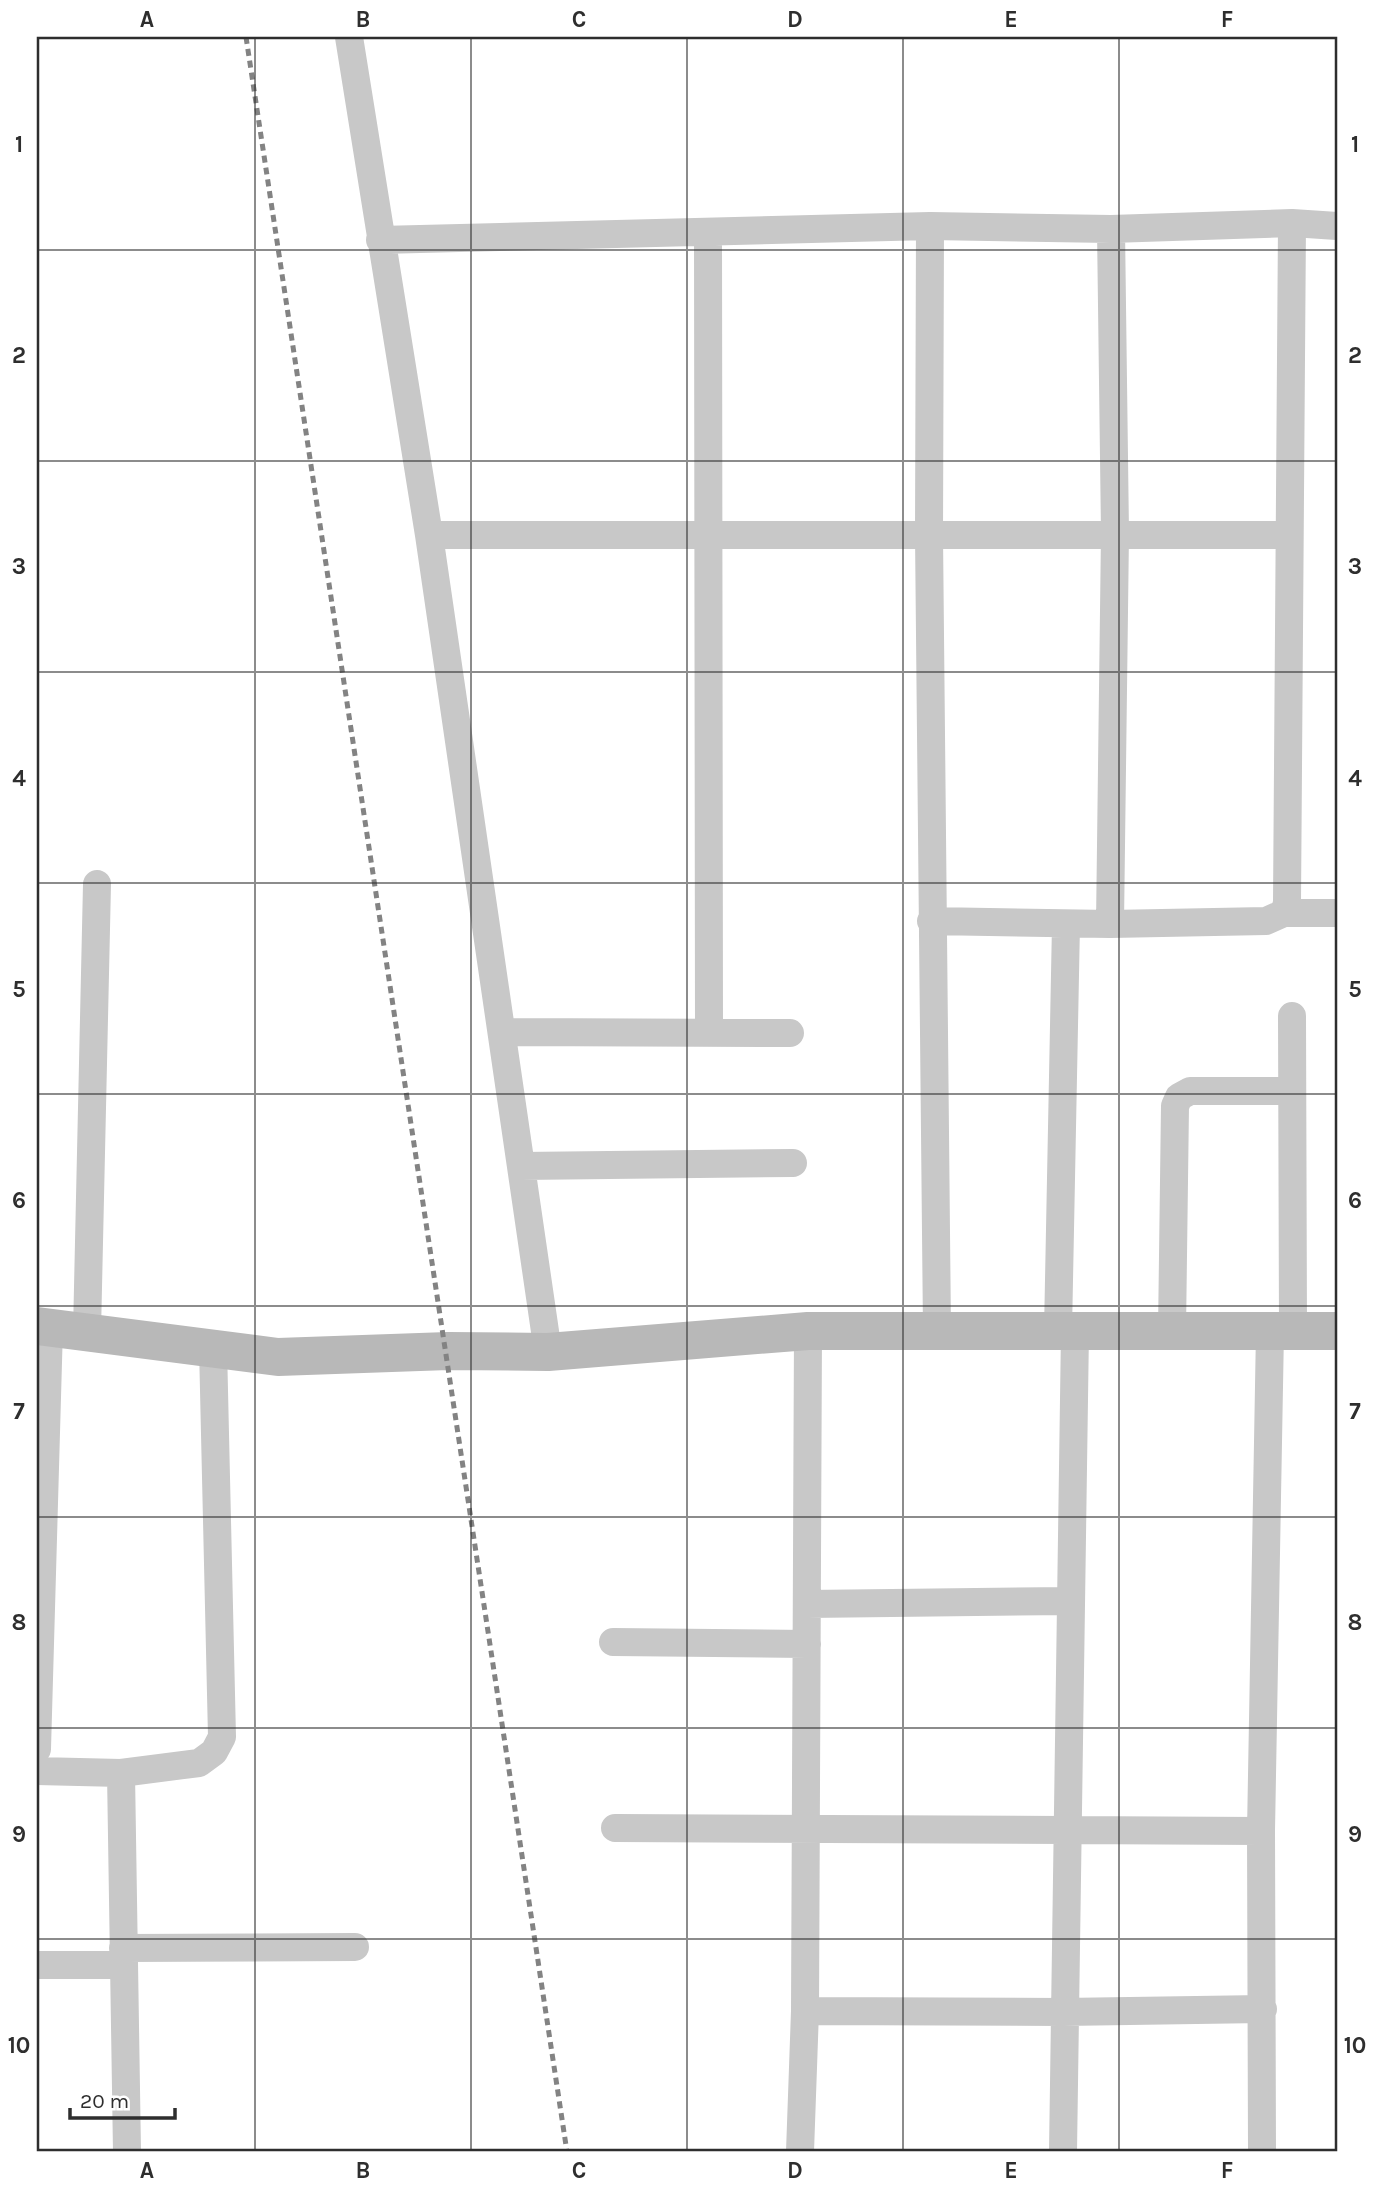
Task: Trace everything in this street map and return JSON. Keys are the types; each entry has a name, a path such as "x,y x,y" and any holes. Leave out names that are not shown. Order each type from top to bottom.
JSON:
{"street":[{"path":"349,37 429,535 548,1352"},
{"path":"380,240 930,226 1111,229 1292,223 1337,226"},
{"path":"1284,912 1287,903 1292,223"},
{"path":"930,226 931,921 937,1331"},
{"path":"1110,924 1115,533 1111,229"},
{"path":"708,232 709,1032"},
{"path":"429,535 1288,535"},
{"path":"87,1332 97,884"},
{"path":"931,921 1110,924 1266,921 1284,912 1337,914"},
{"path":"1063,2152 1070,1601 1066,1331 1066,924"},
{"path":"1262,2152 1261,1831 1292,1091 1292,1016"},
{"path":"502,1032 790,1033"},
{"path":"1172,1331 1175,1106 1180,1097 1190,1091 1292,1091"},
{"path":"521,1166 793,1163"},
{"path":"37,1749 43,1327 278,1357 448,1351 548,1352 808,1331 1337,1331"},
{"path":"800,2152 805,2011 808,1331"},
{"path":"37,1771 121,1773 199,1763 214,1752 222,1737 213,1347"},
{"path":"807,1604 1070,1601"},
{"path":"613,1642 807,1644"},
{"path":"121,1773 127,2152"},
{"path":"615,1828 806,1831 1261,1831"},
{"path":"37,1965 123,1956 355,1947"},
{"path":"805,2011 1063,2012 1263,2009"}],"railway":[{"path":"246,37 567,2152"}]}
